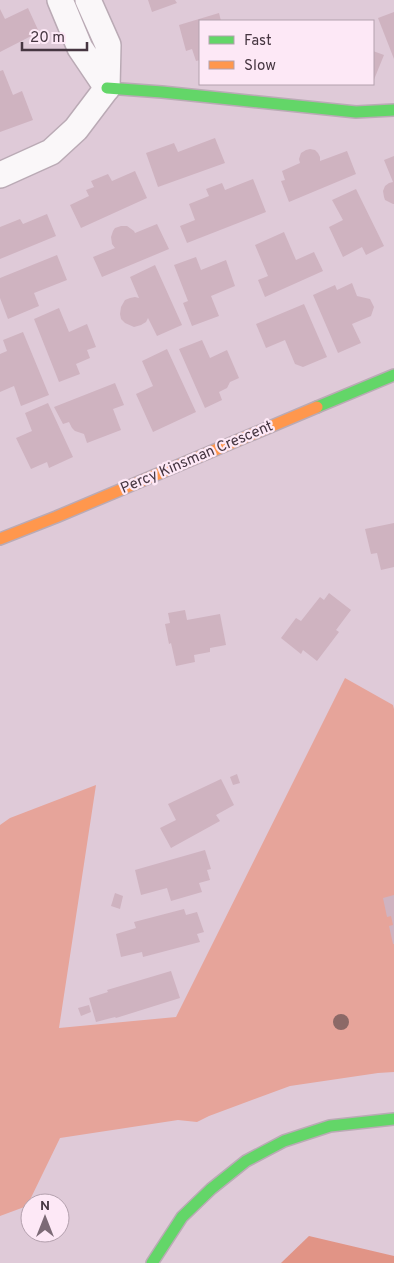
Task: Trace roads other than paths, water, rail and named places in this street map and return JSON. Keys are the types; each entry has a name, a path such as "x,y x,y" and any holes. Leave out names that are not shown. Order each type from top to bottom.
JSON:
{"street":[{"path":"60,0 80,48 107,88"},
{"path":"0,176 51,152 76,129 107,88 108,45 88,0"},
{"path":"107,88 144,90 356,112 394,110"},
{"name":"Percy Kinsman Crescent","path":"0,539 66,514 394,375"},
{"path":"152,1263 182,1217 211,1189 246,1161 284,1141 330,1126 394,1120"}]}
